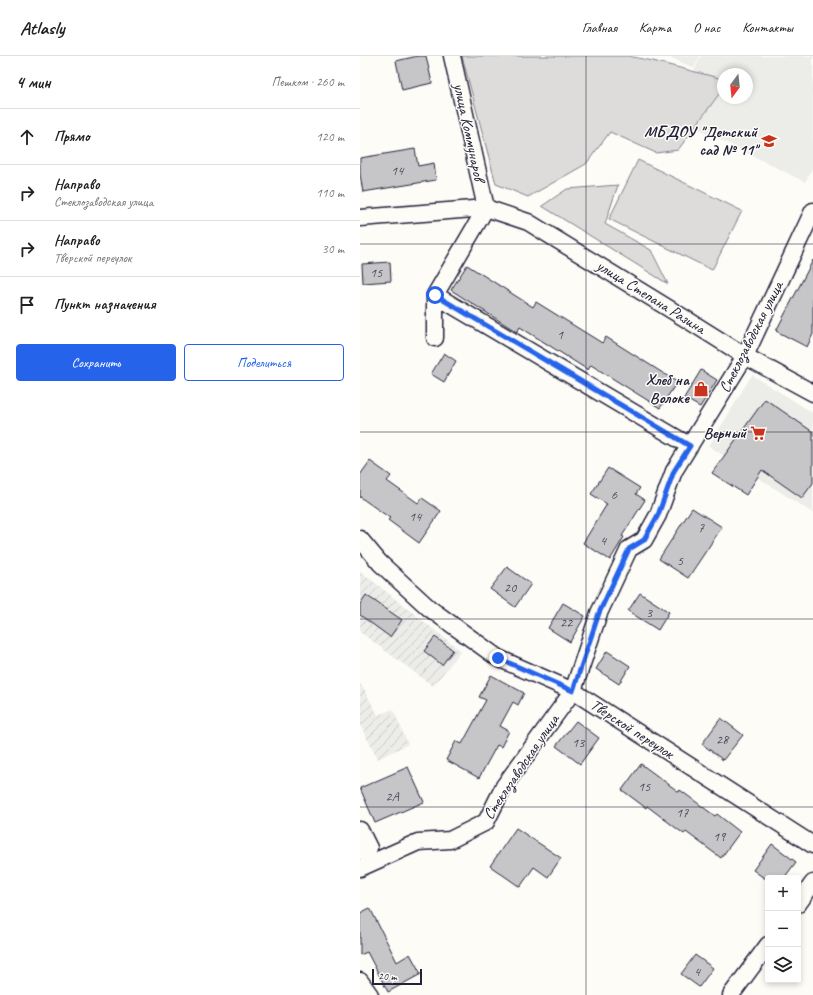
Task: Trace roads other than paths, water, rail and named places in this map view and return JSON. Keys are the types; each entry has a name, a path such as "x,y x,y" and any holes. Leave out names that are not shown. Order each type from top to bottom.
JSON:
{"street":[{"name":"улица Коммунаров","path":"452,56 486,208"},
{"path":"360,218 486,208"},
{"path":"435,338 435,295 486,208"},
{"name":"улица Степана Разина","path":"486,208 528,222 745,356 813,394"},
{"name":"Стеклозаводская улица","path":"360,868 418,842 450,840 486,822 504,786 573,691 599,613 629,549 644,540 658,515 674,471 745,356 813,210"},
{"path":"435,295 690,446"},
{"name":"Тверской переулок","path":"360,539 380,563 429,608 498,658 573,691 813,845"},
{"path":"360,830 369,848 360,851"},
{"path":"801,900 813,883"},
{"path":"731,995 766,947"},
{"path":"360,982 370,995"}],"place":[{"name":"МБДОУ \"Детский сад № 11\"","path":"769,141"},
{"name":"Хлеб на Волоке","path":"701,389"},
{"name":"Верный","path":"758,433"}]}
